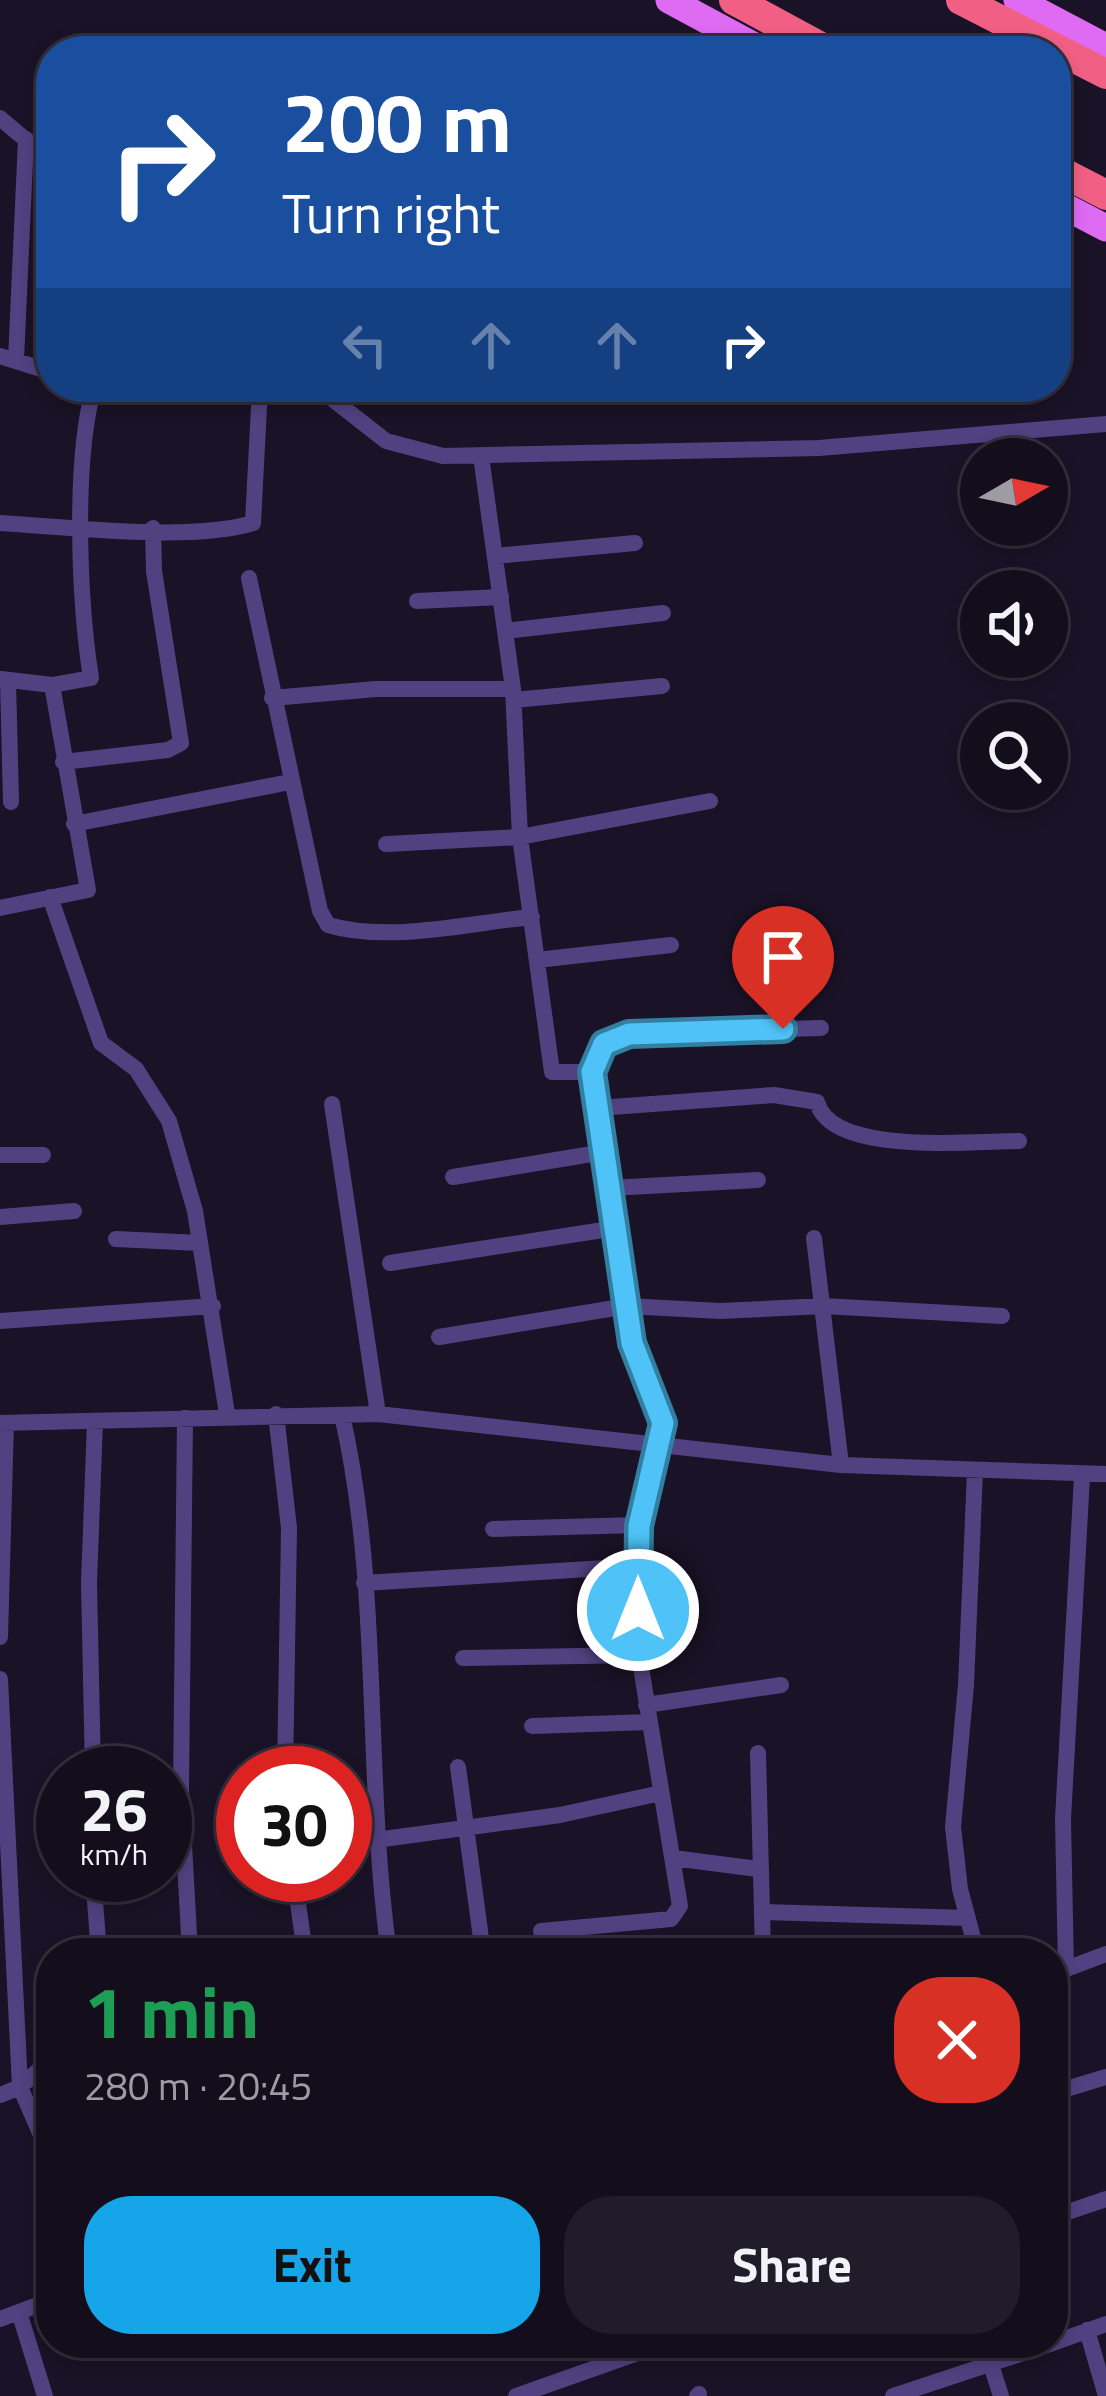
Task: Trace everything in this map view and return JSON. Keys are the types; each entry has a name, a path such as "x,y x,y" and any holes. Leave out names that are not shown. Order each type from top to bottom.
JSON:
{"highway":[{"path":"734,0 800,36"},
{"path":"961,0 1032,36"},
{"path":"1071,56 1106,74"},
{"path":"1071,176 1106,194"}],"main road":[{"path":"669,0 736,36"},
{"path":"1017,0 1106,47"},
{"path":"1071,210 1106,228"}],"street":[{"path":"0,118 36,148"},
{"path":"8,358 26,140"},
{"path":"11,802 4,680 52,686 91,678 84,630 89,402"},
{"path":"0,523 236,528 253,523 259,402"},
{"path":"336,402 386,441 443,456 819,448 1106,424"},
{"path":"481,456 513,694 520,837 552,1072 592,1072"},
{"path":"63,762 181,743 154,571 153,528"},
{"path":"495,556 635,543"},
{"path":"248,578 290,782 320,911 328,925 347,930 410,928 532,917"},
{"path":"417,601 500,597"},
{"path":"506,632 663,613"},
{"path":"0,908 88,890 52,686"},
{"path":"272,698 376,688 513,694 662,686"},
{"path":"74,824 290,782"},
{"path":"386,844 520,837 710,800"},
{"path":"50,898 100,1043 136,1069 169,1120 200,1243 227,1414"},
{"path":"538,960 671,945"},
{"path":"541,1931 671,1919 680,1906 639,1655 639,1526 655,1441 663,1423 632,1343 592,1072 604,1044 629,1034 821,1028"},
{"path":"598,1108 773,1095 817,1102 820,1116 841,1133 915,1142 1019,1141"},
{"path":"332,1104 379,1414"},
{"path":"453,1177 604,1152"},
{"path":"0,1155 43,1155"},
{"path":"610,1187 758,1180"},
{"path":"0,1217 74,1211"},
{"path":"390,1263 616,1228"},
{"path":"814,1238 841,1465"},
{"path":"116,1239 200,1243"},
{"path":"0,1321 212,1306"},
{"path":"439,1337 627,1306 719,1312 824,1306 1002,1316"},
{"path":"0,1637 3,1423 227,1414 379,1414 841,1465 1082,1477 1106,1474"},
{"path":"276,1414 289,1528 285,1746"},
{"path":"342,1414 357,1479 376,1840 387,1938"},
{"path":"185,1418 181,1790 189,1938"},
{"path":"92,1746 89,1583 94,1421"},
{"path":"973,1938 953,1827 966,1685 974,1471"},
{"path":"1060,1938 1082,1477"},
{"path":"493,1529 639,1526"},
{"path":"364,1582 638,1566"},
{"path":"463,1658 639,1655"},
{"path":"0,1679 20,2087 36,2124"},
{"path":"532,1726 647,1714 781,1685"},
{"path":"758,1753 763,1938"},
{"path":"458,1767 481,1938"},
{"path":"376,1840 661,1793"},
{"path":"673,1858 758,1869"},
{"path":"95,1902 98,1938"},
{"path":"298,1902 303,1938"},
{"path":"764,1912 968,1918"},
{"path":"1068,1969 1106,1954"},
{"path":"0,2095 20,2087 36,2073"},
{"path":"1068,2088 1106,2077"},
{"path":"1068,2212 1106,2199"},
{"path":"0,2319 36,2307"},
{"path":"20,2315 45,2396"},
{"path":"1068,2337 1106,2324"},
{"path":"1088,2330 1106,2396"},
{"path":"516,2396 624,2358"},
{"path":"989,2358 1001,2396"},
{"path":"893,2396 1013,2358"}],"route":[{"path":"638,1610 639,1526 655,1441 663,1423 632,1343 592,1072 604,1044 629,1034 783,1029"}]}
